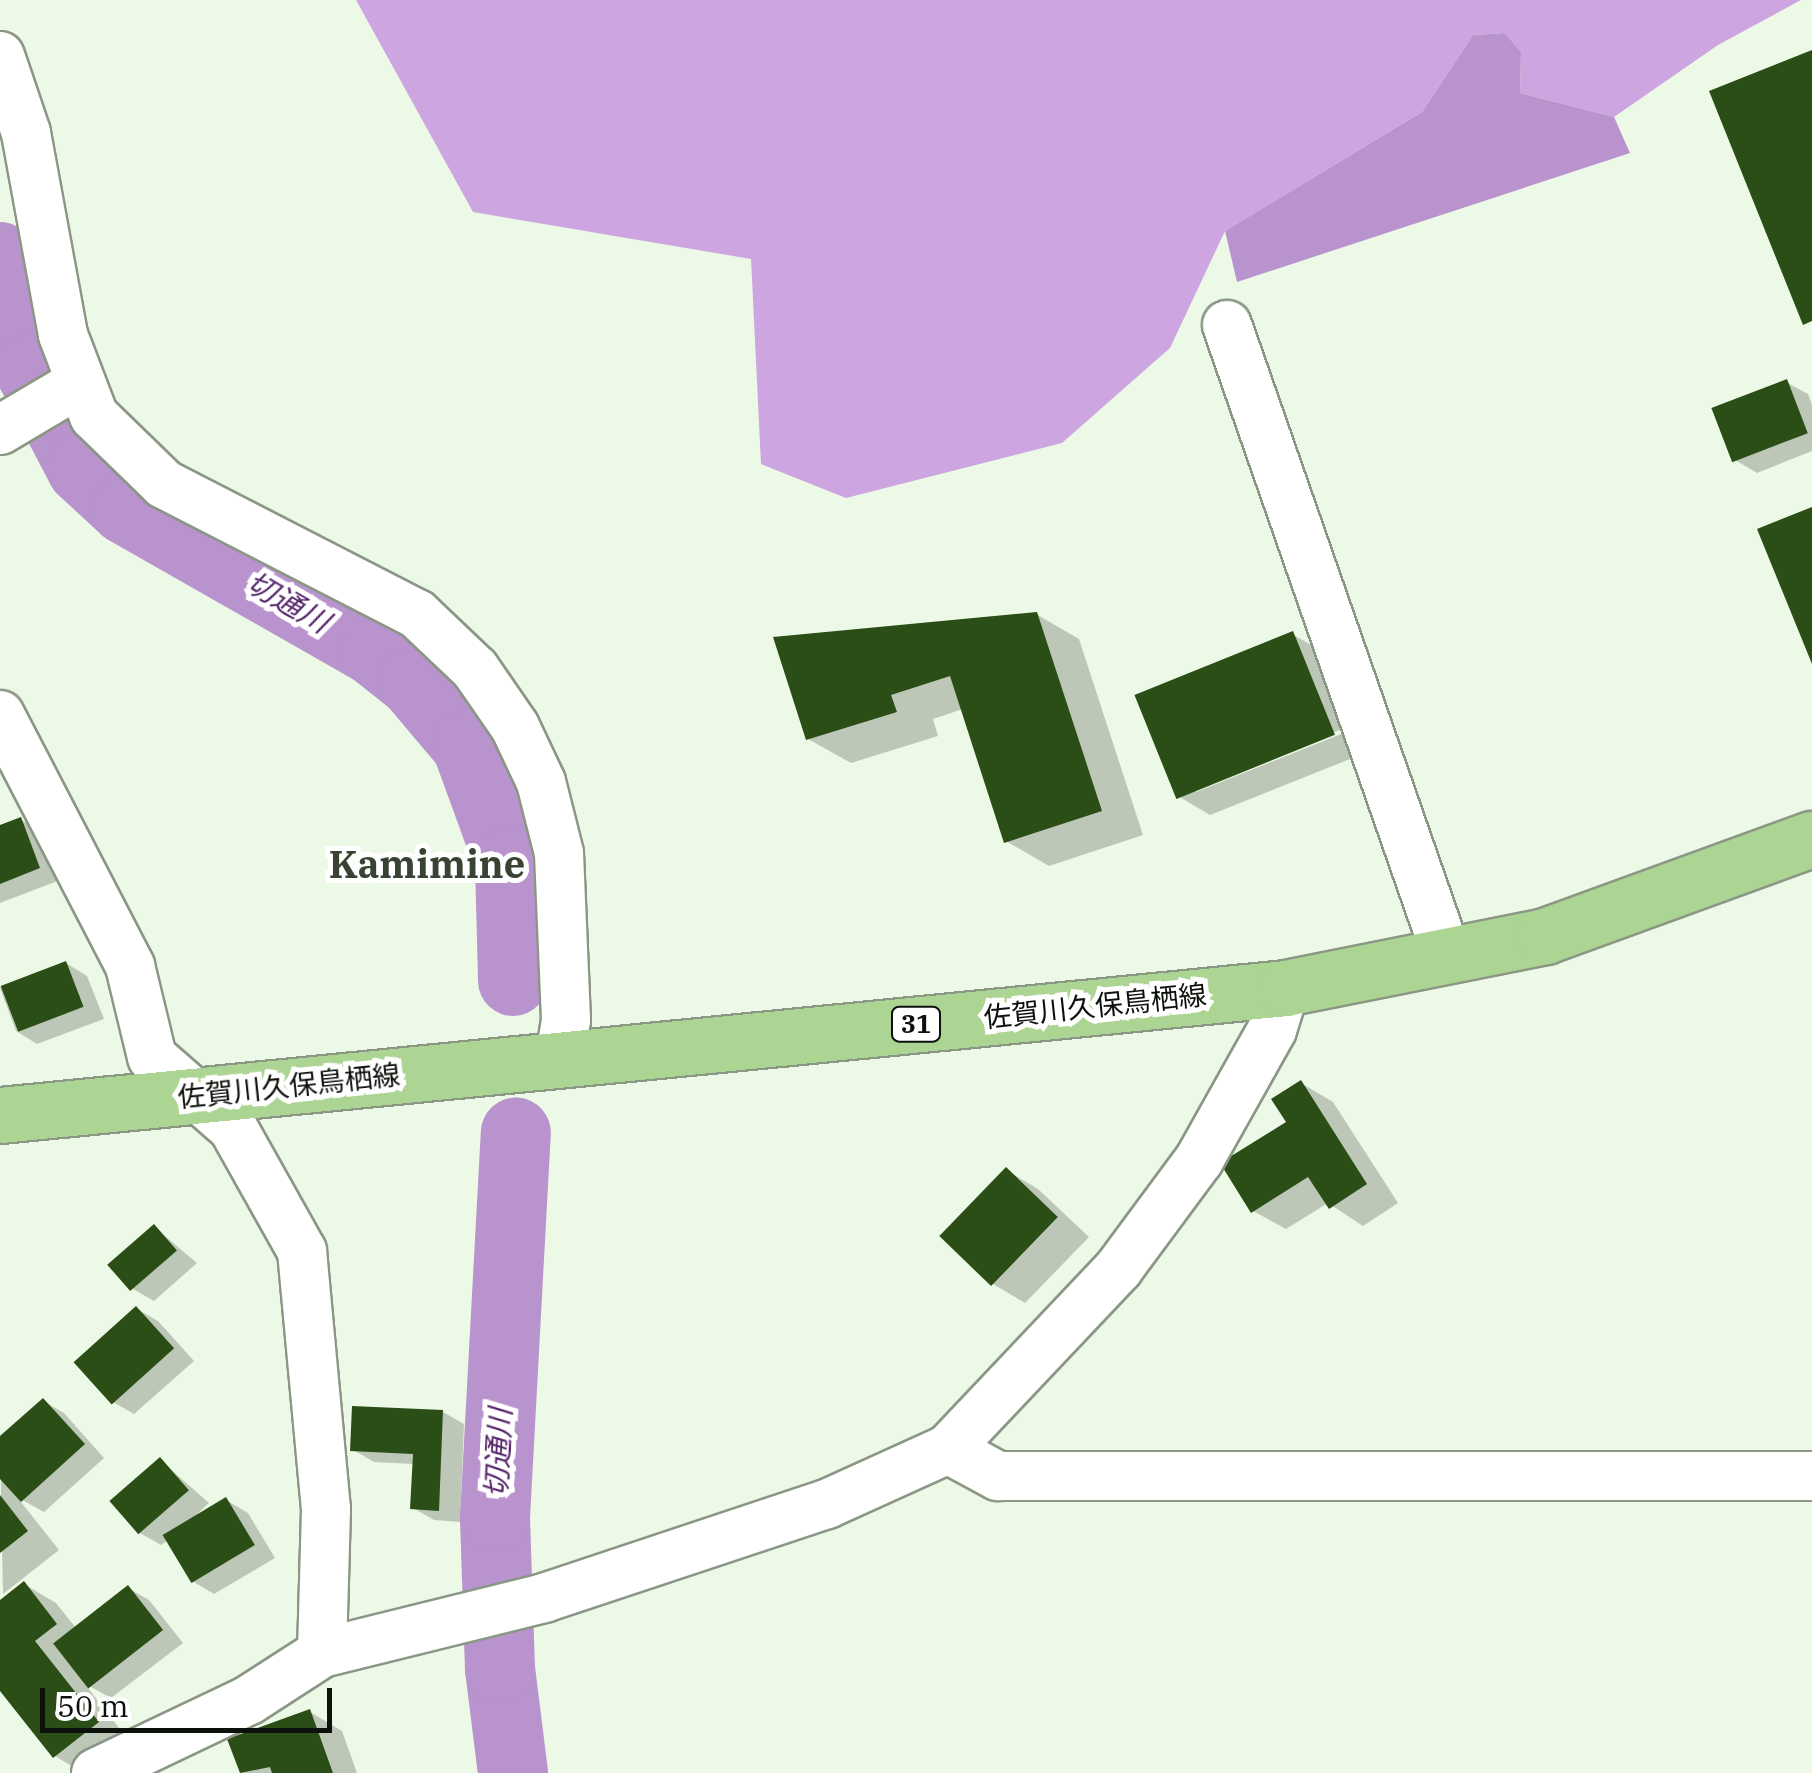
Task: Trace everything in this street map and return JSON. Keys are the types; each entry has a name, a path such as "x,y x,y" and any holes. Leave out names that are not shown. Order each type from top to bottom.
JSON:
{"main road":[{"name":"佐賀川久保鳥栖線","path":"0,1115 1284,988 1545,936 1812,839"}],"street":[{"path":"0,56 26,133 64,335 94,416 164,484 417,614 494,693 542,782 559,853 566,1020 560,1058"},
{"path":"1227,324 1447,956"},
{"path":"7,425 79,384"},
{"path":"0,714 130,966 152,1057 233,1128 302,1251 326,1509 322,1653"},
{"path":"96,1773 232,1708 322,1653 544,1598 827,1504 948,1449 1119,1268 1199,1160 1272,1030 1284,988"},
{"path":"948,1449 998,1476 1812,1476"}],"shaded area":[{"path":"356,0 1801,0 1718,45 1614,117 1520,93 1521,52 1505,33 1473,35 1422,112 1225,231 1170,348 1062,443 846,498 761,464 751,259 473,212"},
{"path":"1505,33 1521,52 1520,93 1614,117 1630,153 1237,282 1225,231 1422,112 1473,35"}],"building":[{"path":"1812,50 1812,321 1803,325 1709,91"},
{"path":"1787,379 1808,433 1732,462 1711,408"},
{"path":"1812,507 1812,664 1757,529"},
{"path":"1037,612 1102,811 1004,843 950,676 891,695 897,712 806,740 773,637"},
{"path":"1293,631 1335,735 1176,799 1134,695"},
{"path":"21,817 40,868 0,884 0,825"},
{"path":"66,961 84,1007 18,1032 1,986"},
{"path":"1301,1080 1367,1184 1329,1209 1308,1177 1251,1213 1220,1163 1286,1122 1271,1099"},
{"path":"1006,1167 1058,1217 991,1286 939,1236"},
{"path":"154,1224 177,1250 130,1291 107,1265"},
{"path":"136,1306 174,1348 112,1405 74,1362"},
{"path":"43,1398 85,1444 21,1502 0,1479 0,1436"},
{"path":"352,1406 443,1410 439,1511 410,1509 413,1454 350,1451"},
{"path":"160,1457 189,1490 138,1534 109,1501"},
{"path":"0,1495 28,1531 0,1553"},
{"path":"226,1497 255,1545 191,1583 163,1535"},
{"path":"24,1581 57,1624 35,1641 99,1722 53,1758 0,1691 0,1600"},
{"path":"128,1585 163,1630 88,1688 53,1643"},
{"path":"310,1709 333,1773 272,1773 270,1767 240,1773 227,1739"}],"waterway":[{"name":"切通川","path":"0,257 30,370 82,469 125,509 374,651 413,682 467,746 510,864 513,981"},
{"name":"切通川","path":"513,1773 500,1669 495,1517 516,1133"}],"district":[{"name":"Kamimine","path":"427,864"}]}
